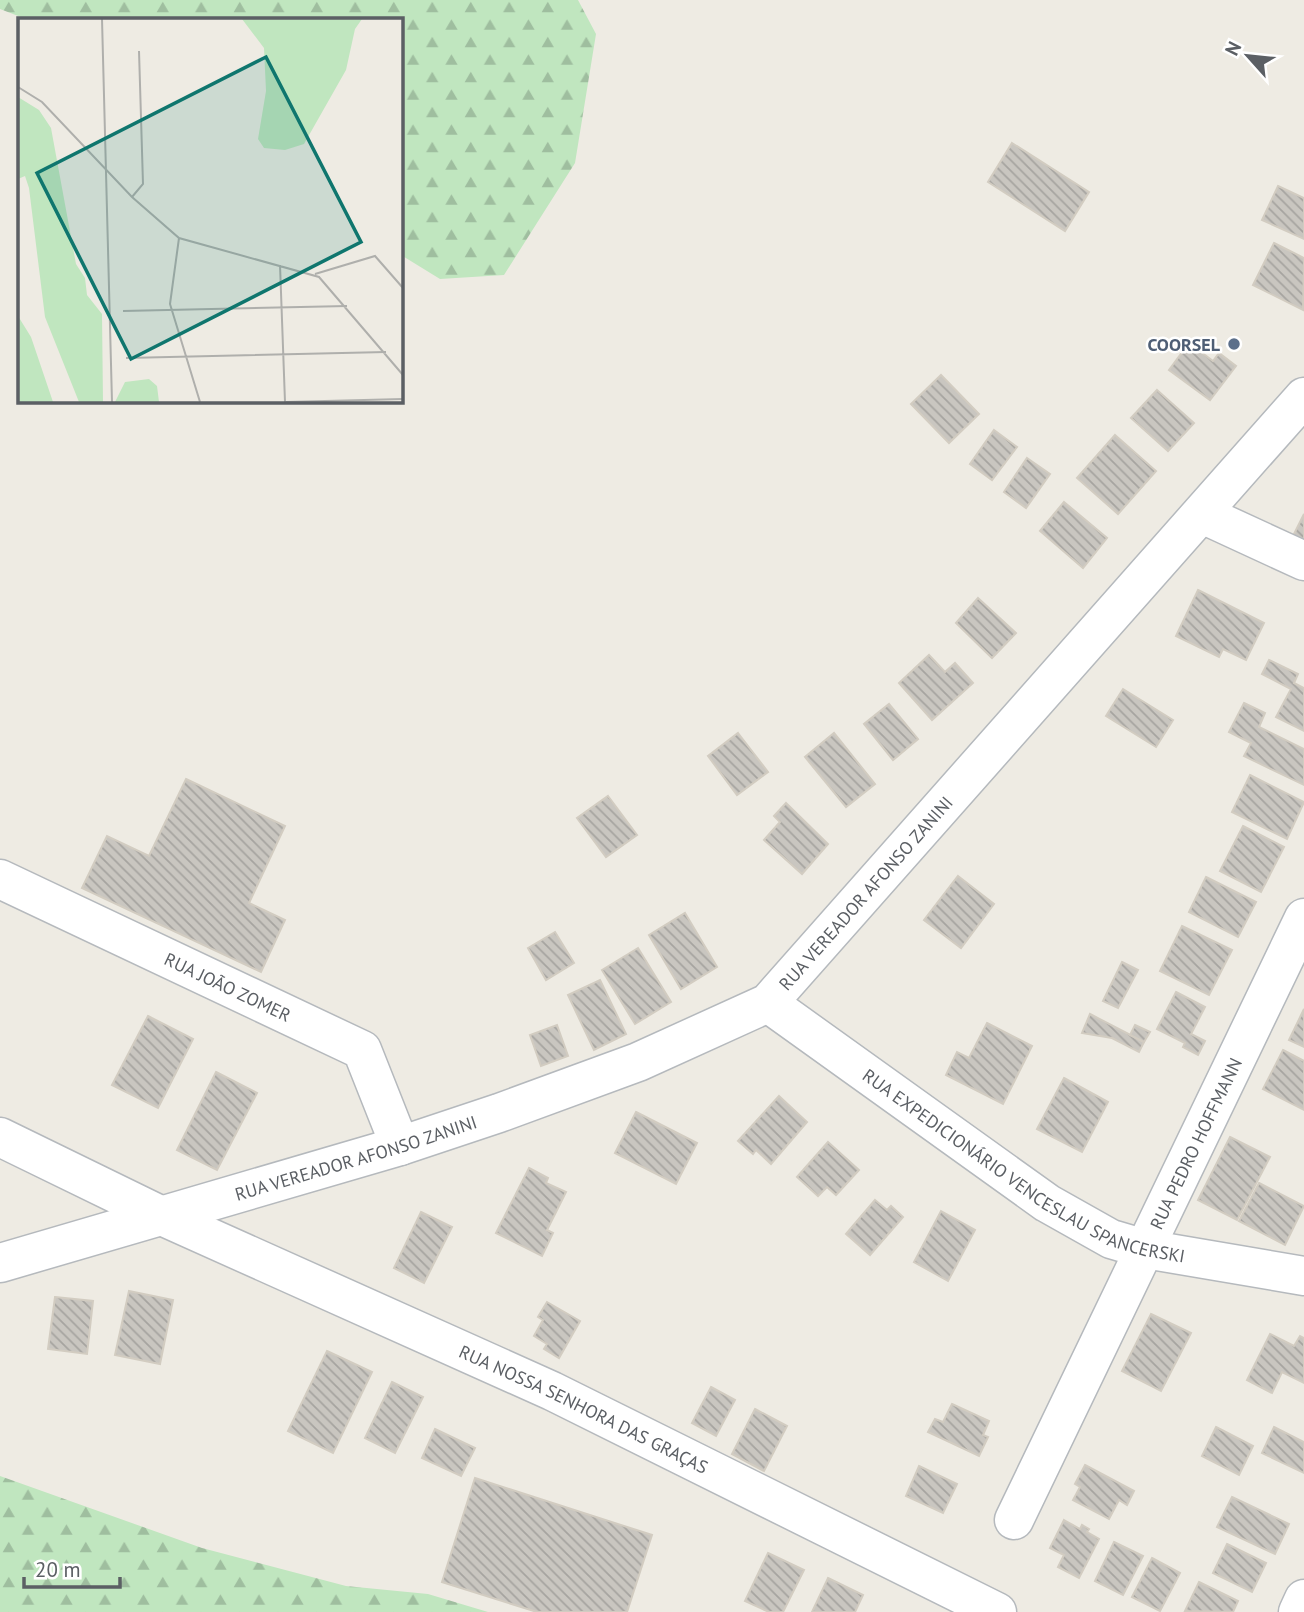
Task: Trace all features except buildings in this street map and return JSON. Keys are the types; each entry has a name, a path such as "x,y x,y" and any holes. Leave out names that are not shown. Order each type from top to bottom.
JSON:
{"street":[{"name":"RUA VEREADOR AFONSO ZANINI","path":"0,1264 400,1146 575,1087 638,1062 768,1003 1304,397"},
{"path":"1202,514 1304,561"},
{"name":"RUA JOÃO ZOMER","path":"0,879 362,1050 400,1146"},
{"name":"RUA PEDRO HOFFMANN","path":"1014,1520 1304,918"},
{"name":"RUA EXPEDICIONÁRIO VENCESLAU SPANCERSKI","path":"768,1003 1046,1203 1111,1239 1144,1250 1304,1276"},
{"name":"RUA NOSSA SENHORA DAS GRAÇAS","path":"0,1137 163,1217 552,1391 997,1612"},
{"path":"1298,1612 1304,1599"}],"green space":[{"path":"0,0 578,0 596,34 575,163 504,275 440,279 402,256 402,18 23,18 0,9"},
{"path":"0,1476 202,1548 346,1586 428,1594 488,1612 0,1612"}],"place":[{"name":"COORSEL","path":"1234,344"}]}
